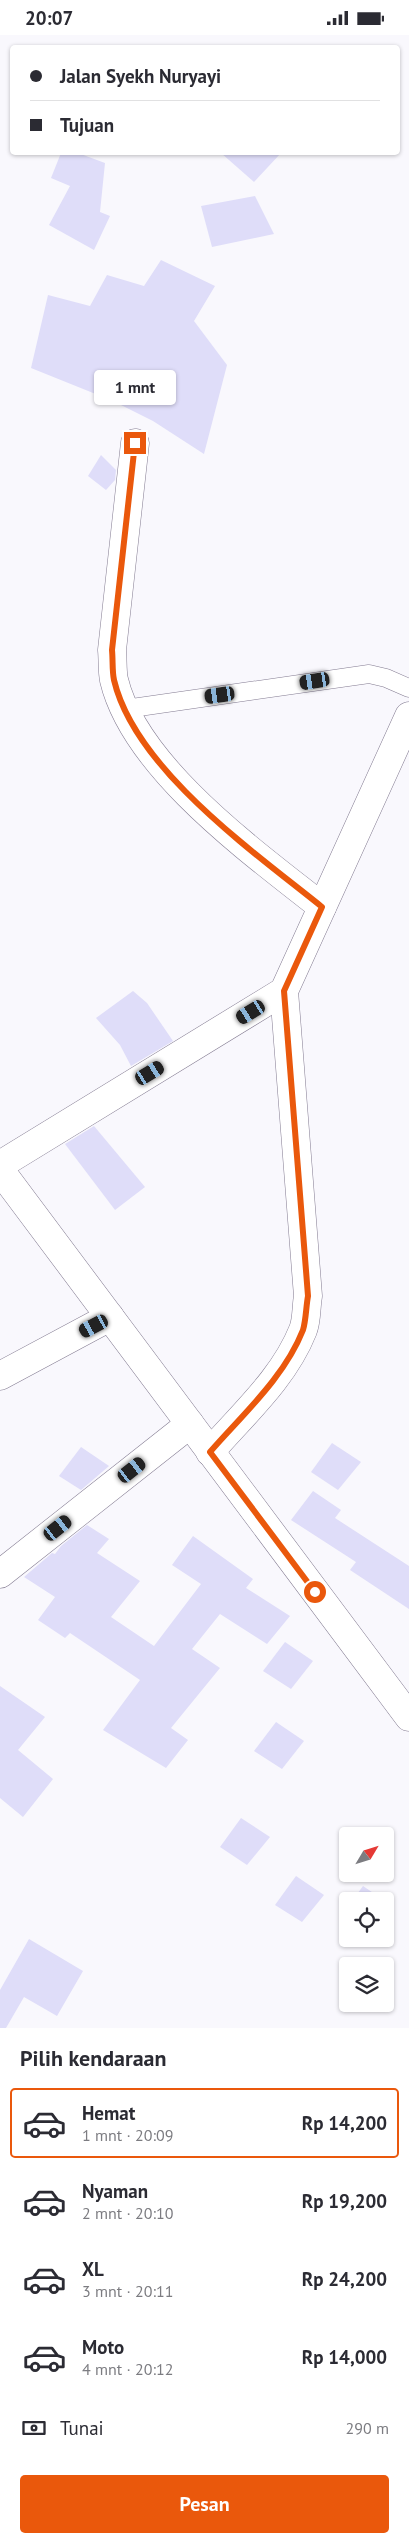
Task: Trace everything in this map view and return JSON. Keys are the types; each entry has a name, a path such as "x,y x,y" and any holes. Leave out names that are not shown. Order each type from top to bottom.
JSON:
{"street":[{"path":"135,443 112,650 114,680 125,709 146,743 170,774 202,809 322,907"},
{"path":"210,1452 272,1382 291,1354 304,1328 308,1296 284,991 409,716"},
{"path":"0,1165 284,991"},
{"path":"0,1170 409,1717"},
{"path":"0,1376 110,1317"},
{"path":"0,1574 190,1424"}],"lane":[{"path":"125,709 369,674 386,678 409,688"}],"building":[{"path":"60,155 83,155 105,163 100,212 110,216 94,250 49,225 70,186 51,178"},
{"path":"223,155 279,155 254,182"},
{"path":"255,196 274,234 212,247 201,206"},
{"path":"161,260 215,286 194,321 227,365 204,454 153,421 113,401 31,368 48,295 90,306 107,275 144,286"},
{"path":"101,455 116,470 115,480 106,490 88,476"},
{"path":"133,991 147,1003 173,1041 131,1066 120,1045 96,1018"},
{"path":"94,1126 145,1187 115,1210 65,1144"},
{"path":"332,1443 361,1462 338,1490 311,1472"},
{"path":"81,1447 109,1466 81,1490 59,1476"},
{"path":"313,1491 341,1510 335,1518 409,1566 409,1609 350,1570 356,1562 291,1520"},
{"path":"87,1525 109,1539 97,1553 140,1581 111,1617 154,1646 201,1584 172,1565 193,1536 253,1579 246,1588 290,1616 267,1644 220,1614 192,1649 220,1668 171,1728 188,1740 166,1768 103,1730 140,1680 70,1633 65,1638 38,1620 55,1597 24,1577 52,1553 55,1554 61,1546"},
{"path":"285,1642 313,1661 291,1689 263,1671"},
{"path":"0,1686 45,1717 18,1750 53,1779 23,1817 0,1798"},
{"path":"276,1722 304,1741 282,1769 254,1751"},
{"path":"241,1818 270,1837 247,1865 220,1847"},
{"path":"296,1876 324,1895 302,1922 275,1905"},
{"path":"363,1886 372,1892 359,1892"},
{"path":"29,1939 83,1971 57,2016 24,1997 6,2028 0,2028 0,1990"}],"route":[{"path":"135,443 112,650 114,680 125,709 140,736 170,774 202,809 322,907 284,991 308,1296 304,1328 291,1354 272,1382 210,1452 315,1592"}]}
